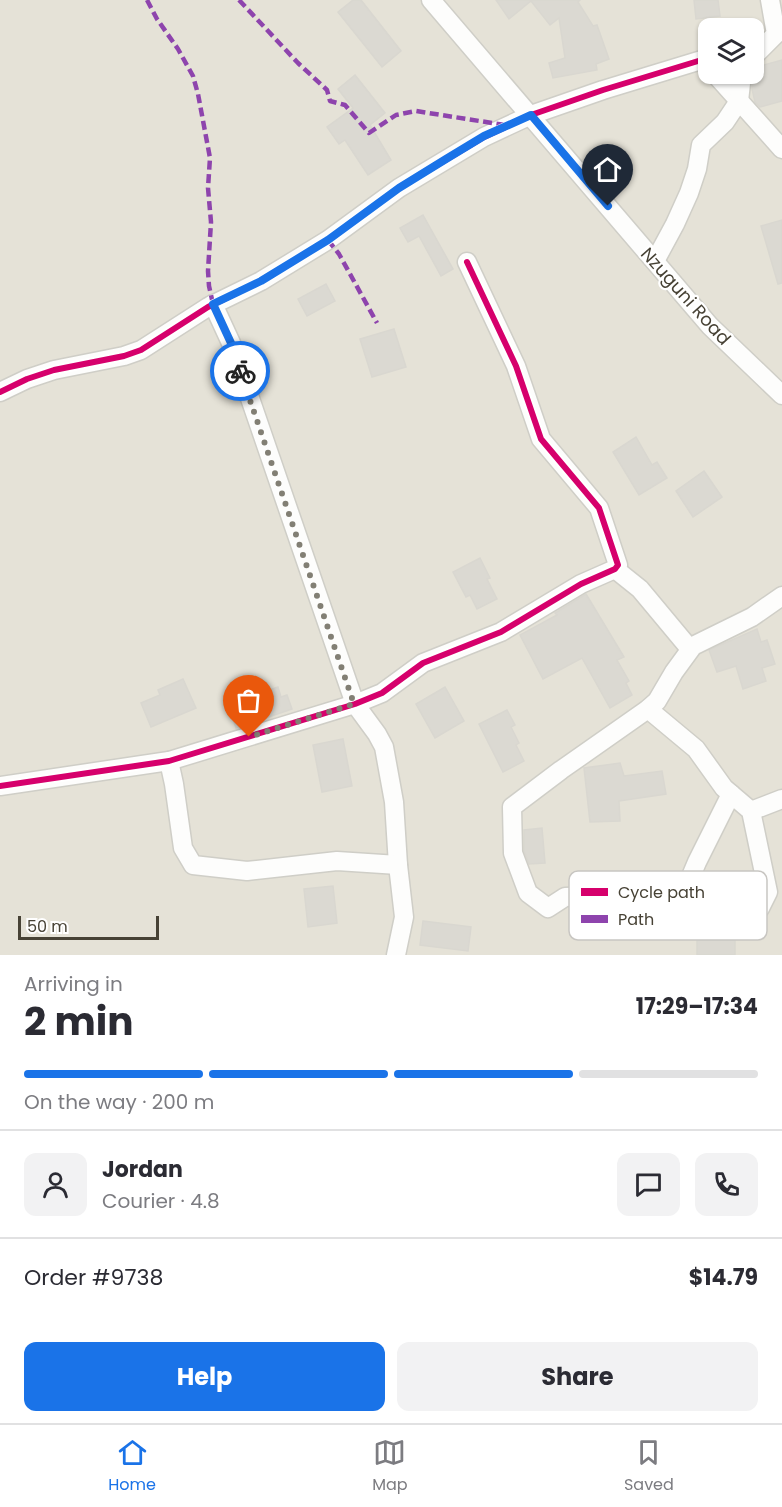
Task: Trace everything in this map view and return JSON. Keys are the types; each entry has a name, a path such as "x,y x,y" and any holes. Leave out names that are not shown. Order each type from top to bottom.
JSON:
{"street":[{"name":"Nzuguni Road","path":"431,0 710,326 782,395"},
{"path":"770,0 779,33"},
{"path":"764,38 779,33"},
{"path":"764,47 779,33"},
{"path":"0,392 27,379 54,370 141,350 213,304 261,281 328,240 399,188 484,136 531,115 603,90 698,63"},
{"path":"724,84 782,149"},
{"path":"655,261 675,224 688,193 697,170 701,145 724,122 739,101 741,84"},
{"path":"0,786 169,761 354,704 382,693 423,663 501,632 581,584 615,569 618,565 599,508 541,439 516,366 467,262"},
{"path":"213,304 231,343 354,704 384,747 394,802 404,917 396,955"},
{"path":"615,569 640,589 690,649"},
{"path":"569,897 548,908 528,893 513,853 512,807 648,709 657,701 690,649 705,638 752,617 782,596"},
{"path":"648,709 696,748 724,788 751,811 764,871"},
{"path":"169,761 183,848 192,865 247,871 337,861 398,865"},
{"path":"693,871 731,794"},
{"path":"751,811 782,799"}],"shaded area":[{"path":"0,0 782,0 782,955 0,955"}],"building":[{"path":"353,0 361,0 401,51 382,67 338,12"},
{"path":"496,0 580,0 578,2 593,26 597,25 609,59 596,64 597,70 553,78 549,63 565,58 559,18 550,25 531,1 509,19"},
{"path":"694,0 718,0 720,16 696,19"},
{"path":"782,60 782,101 760,107 755,102 752,84 764,84 764,65"},
{"path":"355,75 385,113 370,125 391,160 368,175 345,140 339,144 327,127 353,108 338,89"},
{"path":"423,215 453,269 441,276 419,236 408,242 400,228"},
{"path":"782,220 782,283 778,284 761,226"},
{"path":"326,284 335,301 307,316 298,299"},
{"path":"394,329 406,367 372,377 360,339"},
{"path":"636,437 652,465 657,462 667,478 639,495 613,452"},
{"path":"704,471 722,497 693,517 676,491"},
{"path":"480,558 497,599 477,609 470,595 466,597 453,572"},
{"path":"586,594 624,657 617,660 629,681 626,683 632,695 610,708 582,658 543,679 520,635 557,615 555,613"},
{"path":"757,629 761,642 767,640 775,664 762,668 766,681 743,689 736,666 717,672 709,650"},
{"path":"183,679 196,708 151,727 141,703 160,695 158,690"},
{"path":"278,687 281,697 287,695 292,709 236,728 228,704"},
{"path":"445,687 464,721 435,738 416,704"},
{"path":"507,710 515,725 511,727 524,761 503,772 479,724"},
{"path":"343,739 352,786 322,792 313,745"},
{"path":"620,763 624,776 662,771 666,794 619,801 620,821 590,822 584,768"},
{"path":"542,828 545,863 529,864 524,851 524,830"},
{"path":"333,886 337,923 308,927 304,889"},
{"path":"423,921 471,927 468,951 420,945"},
{"path":"697,940 735,940 735,955 697,955"}],"marked path":[{"path":"147,0 193,76 198,94 210,158 208,188 211,222 208,271 213,304"},
{"path":"239,0 298,63 327,90 330,101 345,105 369,133 396,115 416,111 505,125"},
{"path":"328,240 339,254 377,323"}],"cycle path":[{"path":"0,392 27,379 54,370 124,356 141,350 208,307 261,281 328,240 399,188 484,137 531,115 698,61"},
{"path":"0,786 169,761 355,704 382,693 423,663 501,632 581,584 615,569 618,565 599,508 541,439 516,366 467,262"}],"way so far":[{"path":"240,371 354,704 249,737"}],"route":[{"path":"240,371 231,343 213,304 261,281 348,227 372,206 399,188 484,136 519,120 531,115 608,206"}]}
